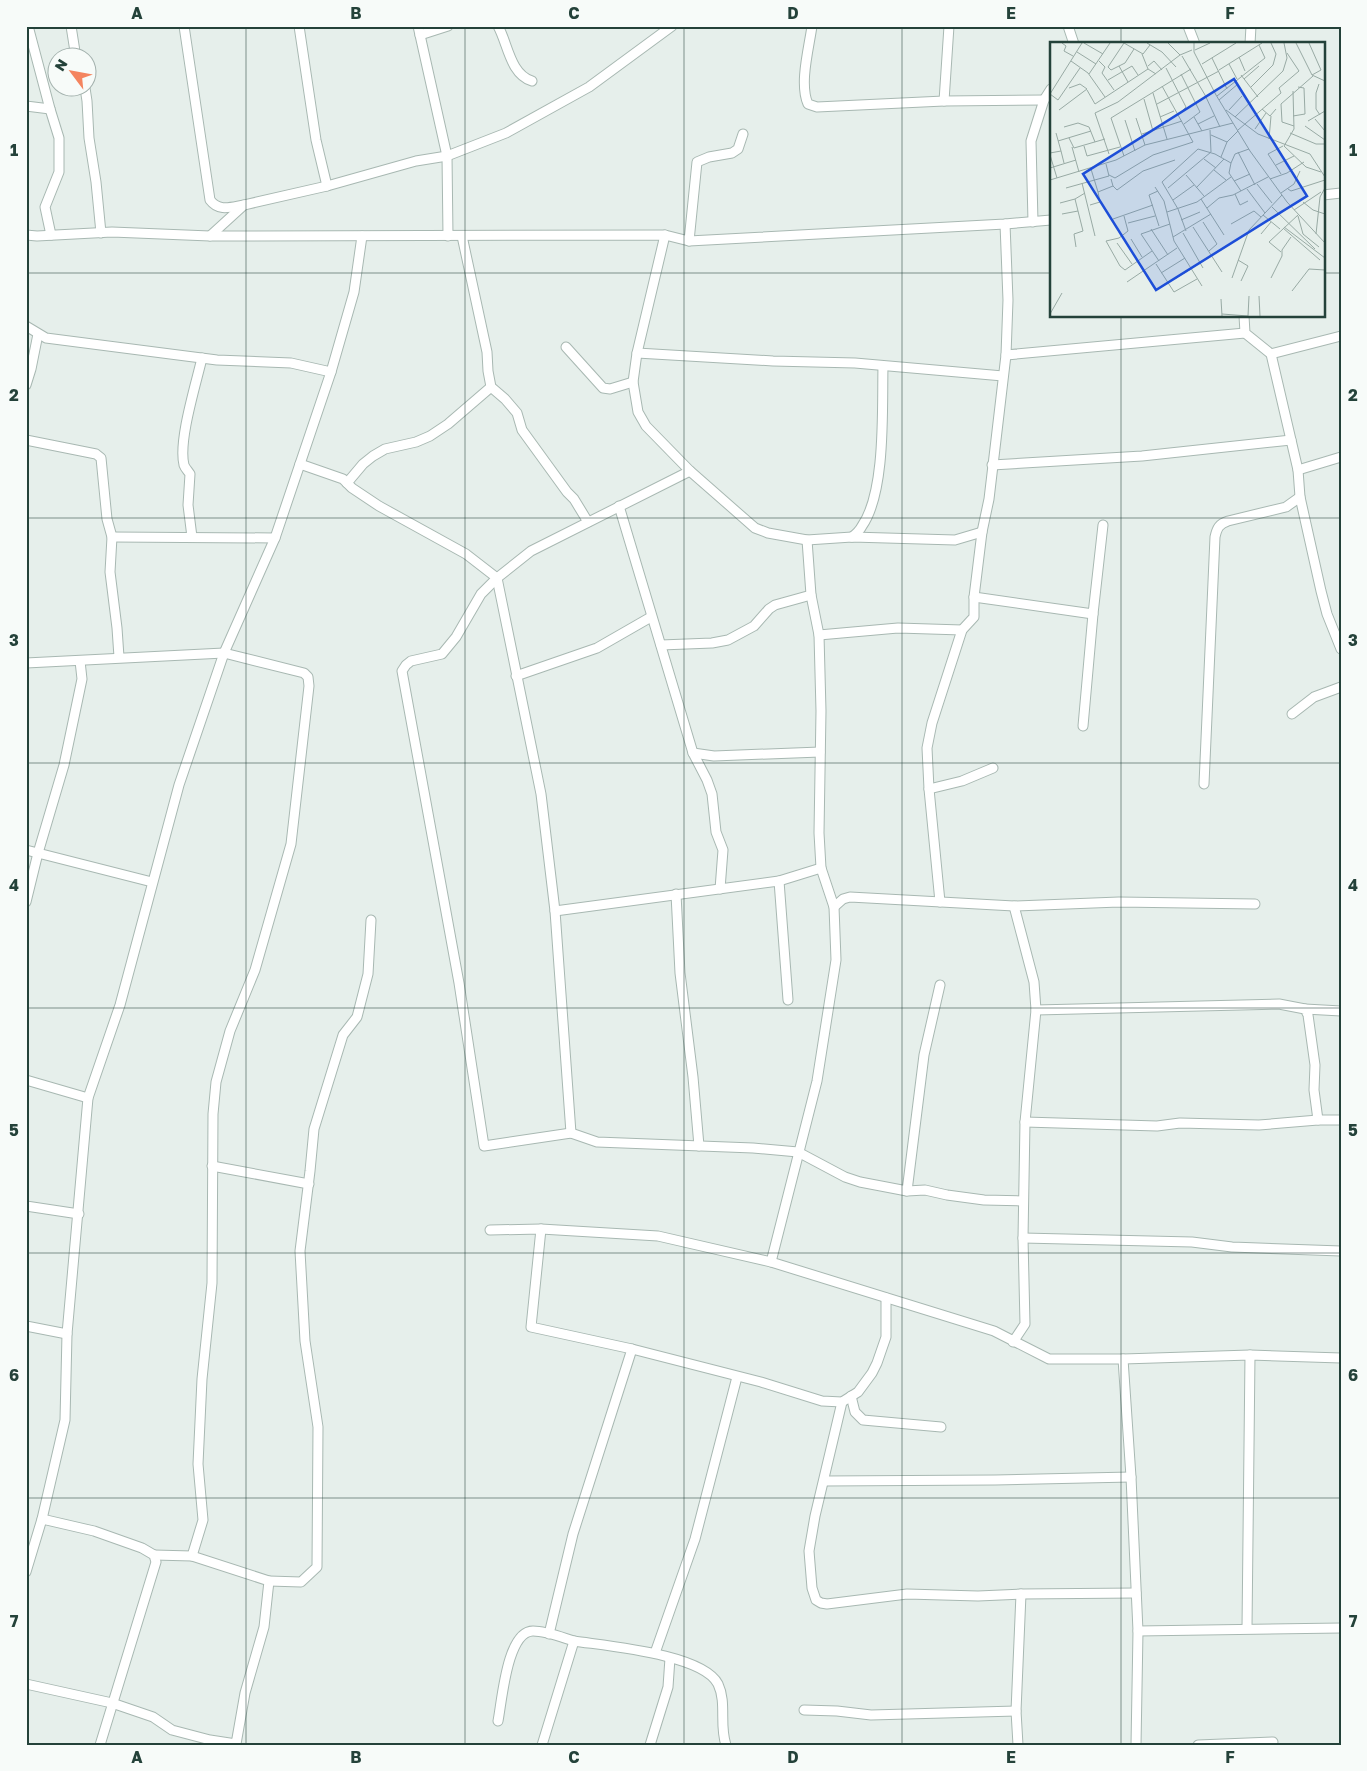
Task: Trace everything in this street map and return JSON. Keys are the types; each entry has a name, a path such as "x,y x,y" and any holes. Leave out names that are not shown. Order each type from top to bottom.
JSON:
{"street":[{"path":"28,26 59,138 59,172 45,207 51,235"},
{"path":"71,26 74,48"},
{"path":"184,26 210,200 214,206 221,208 244,205 327,186 416,161 447,156 506,133 589,87 672,26"},
{"path":"299,26 316,140 327,186"},
{"path":"448,26 419,31 447,156 448,236"},
{"path":"498,26 505,47 519,73 525,79 532,81"},
{"path":"812,26 804,79 804,96 808,104 817,107 944,101 1044,100"},
{"path":"944,101 949,26"},
{"path":"1068,26 1073,42"},
{"path":"1188,26 1194,42"},
{"path":"1250,42 1252,26"},
{"path":"1033,222 1031,141 1044,100 1050,91"},
{"path":"86,98 101,233"},
{"path":"26,106 50,109"},
{"path":"690,241 698,162 709,157 732,153 738,149 743,134"},
{"path":"1324,195 1341,193"},
{"path":"210,236 244,205"},
{"path":"26,235 101,233 210,236 665,236 690,241 1050,220"},
{"path":"940,902 927,748 932,723 962,630 974,617 974,597 982,532 989,499 1006,355 1008,300 1005,224"},
{"path":"26,1572 42,1519 65,1420 67,1334 88,1098 120,1005 179,784 224,653 275,538 330,372 354,292 362,236"},
{"path":"462,236 487,352 491,388 505,399 517,413 522,430 574,499 588,522"},
{"path":"665,236 637,353 633,382 638,412 646,426 690,471 754,528 768,533 807,540 852,537 955,540 982,532"},
{"path":"1244,318 1245,333"},
{"path":"26,326 46,338 202,358 291,363 330,372"},
{"path":"1006,355 1245,333 1271,354 1298,470 1300,497 1327,614 1341,648"},
{"path":"26,385 38,334"},
{"path":"1271,354 1341,336"},
{"path":"566,347 603,388 610,389 633,382"},
{"path":"637,353 774,361 855,363 1003,376"},
{"path":"192,537 188,505 190,474 184,466 182,452 188,414 202,358"},
{"path":"852,537 863,525 872,505 881,458 882,366"},
{"path":"348,484 363,464 373,456 385,449 416,442 430,436 448,424 491,388"},
{"path":"26,440 99,455 101,458 107,519 112,537 110,572 119,657"},
{"path":"992,465 1142,456 1291,440"},
{"path":"1298,470 1341,457"},
{"path":"300,464 343,479 379,506 466,554 497,578 541,794 555,911 570,1133"},
{"path":"690,471 530,551 481,594 456,637 442,654 411,661 402,671 459,983 484,1146 570,1133 597,1142 753,1148 798,1152 844,1176 860,1182 907,1191 925,1190 984,1200 1023,1201"},
{"path":"1204,784 1216,529 1228,521 1286,507 1300,497"},
{"path":"619,506 693,753 712,794 716,832 723,850 720,890"},
{"path":"1083,726 1103,525"},
{"path":"112,537 275,538"},
{"path":"771,1262 817,1081 836,960 832,903 821,868 819,833 820,635 812,595 807,540"},
{"path":"661,645 712,643 728,640 754,626 769,609 812,595"},
{"path":"974,597 1093,614"},
{"path":"516,676 598,648 651,617"},
{"path":"820,635 898,628 962,630"},
{"path":"26,662 224,653 304,673 308,677 309,686 291,844 255,970 230,1031 216,1082 212,1114 212,1283 202,1379 198,1464 204,1520 192,1556"},
{"path":"26,902 64,764 76,711 82,679 80,661"},
{"path":"1292,714 1314,697 1341,687"},
{"path":"693,753 714,756 820,752"},
{"path":"929,789 962,781 993,768"},
{"path":"26,850 152,882"},
{"path":"555,911 779,881 821,868"},
{"path":"779,881 788,1000"},
{"path":"676,894 680,973 693,1077 699,1146"},
{"path":"832,903 850,897 1014,906 1119,902 1255,904"},
{"path":"1013,1342 1025,1324 1023,1201 1026,1122 1036,1010 1034,982 1014,906"},
{"path":"42,1519 94,1532 142,1548 154,1555 192,1556 269,1581 301,1582 317,1567 318,1427 305,1341 300,1251 314,1129 343,1035 356,1017 368,974 371,920"},
{"path":"907,1191 924,1055 940,985"},
{"path":"1036,1010 1279,1004 1305,1009 1341,1011"},
{"path":"1305,1009 1308,1015 1315,1065 1314,1090 1318,1120"},
{"path":"26,1080 88,1098"},
{"path":"1026,1122 1157,1126 1180,1124 1259,1126 1318,1120 1341,1120"},
{"path":"212,1166 309,1184"},
{"path":"26,1206 79,1214"},
{"path":"541,1229 531,1327 632,1349 761,1382 822,1401 842,1402 858,1392 872,1373 886,1337 886,1298"},
{"path":"490,1230 541,1229 658,1236 771,1262 994,1331 1049,1359 1250,1355 1341,1358"},
{"path":"1023,1238 1192,1242 1232,1248 1341,1251"},
{"path":"26,1326 67,1334"},
{"path":"549,1634 574,1534 632,1349"},
{"path":"1247,1628 1250,1355"},
{"path":"1123,1359 1132,1477 1138,1630 1136,1745"},
{"path":"655,1653 695,1539 737,1377"},
{"path":"850,1396 855,1412 863,1420 941,1427"},
{"path":"842,1402 815,1516 809,1551 812,1588 816,1600 821,1603 907,1594 978,1596 1136,1593"},
{"path":"824,1481 1132,1477"},
{"path":"100,1745 156,1562 154,1555"},
{"path":"26,1684 112,1703 144,1713 172,1730 210,1740 237,1744 245,1693 264,1627 269,1581"},
{"path":"1018,1745 1016,1711 1021,1594"},
{"path":"1138,1630 1341,1628"},
{"path":"498,1721 510,1659 520,1635 531,1631 574,1641 655,1653 697,1667 714,1677 719,1686 724,1709 726,1745"},
{"path":"542,1745 574,1641"},
{"path":"650,1745 668,1687 670,1658"},
{"path":"804,1710 871,1715 1016,1711"},
{"path":"1198,1745 1273,1742"}]}
